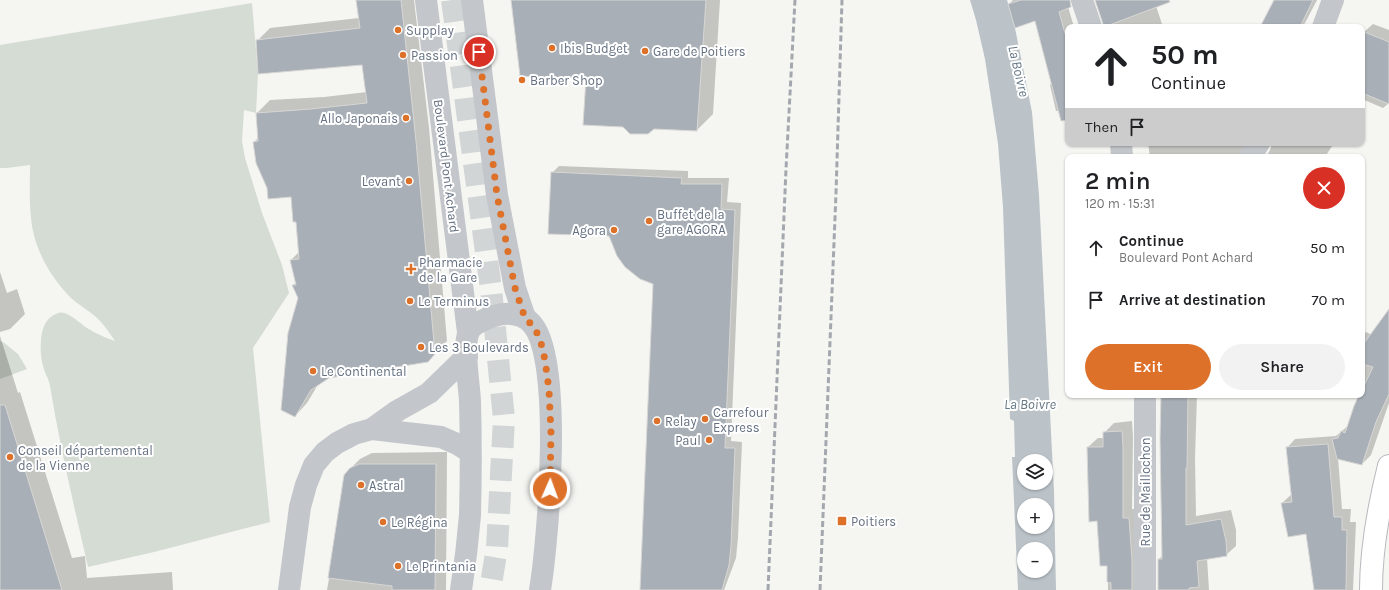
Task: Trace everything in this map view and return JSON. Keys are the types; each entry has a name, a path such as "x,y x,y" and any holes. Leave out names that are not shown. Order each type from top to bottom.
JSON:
{"main road":[{"path":"1371,590 1374,539 1382,494 1389,466"}],"street":[{"name":"Boulevard Pont Achard","path":"426,0 468,332 466,344 470,402 470,516 461,590"},
{"path":"472,0 497,195 515,288 525,318 535,328 541,343 549,390 551,433 550,475 547,537 540,590"},
{"path":"1082,0 1090,24"},
{"path":"1324,24 1332,0"},
{"path":"468,332 484,320 495,316 511,314 525,318"},
{"path":"289,590 300,507 306,484 314,465 325,452 337,443 354,434 372,429 397,411 430,393 467,356"},
{"name":"Rue de Maillochon","path":"1145,398 1145,590"},
{"path":"372,429 442,437 470,452"}],"shaded area":[{"path":"252,3 258,74 256,113 244,110 242,141 245,158 262,213 282,265 289,293 253,348 270,522 154,552 88,567 72,499 49,383 42,362 41,337 47,320 54,315 62,313 69,315 93,332 115,341 97,318 63,290 44,261 32,228 30,204 30,165 0,168 0,45"},
{"path":"0,341 18,354 27,369 0,379"}],"water":[{"name":"La Boivre","path":"970,0 1007,0 1015,28 1032,112 1039,195 1052,454 1017,454 1017,490 1053,490 1053,471 1056,590 1018,590 1017,578 1053,578 1053,542 1017,542 1017,568 1012,457 1015,457 1014,421 1010,419 1003,207 998,144 985,59"}],"building":[{"path":"356,0 401,0 416,141 435,354 428,362 329,378 311,390 295,417 281,410 288,333 298,298 292,285 296,285 290,260 299,259 296,222 293,222 291,197 268,199 267,188 256,163 253,142 258,141 256,113 367,103 362,65 258,74 256,40 360,28"},
{"name":"Gare de Poitiers","path":"511,0 706,0 697,131 654,129 648,134 630,134 623,127 583,125 586,79 520,76"},
{"path":"1021,0 1070,0 1071,7 1059,12 1065,33 1065,120 1061,121 1035,21 1015,28 1008,4"},
{"path":"1095,0 1169,0 1170,2 1112,24 1103,24"},
{"path":"1274,0 1313,0 1301,24 1262,24"},
{"path":"1365,32 1389,42 1389,104 1365,94"},
{"path":"551,172 682,178 681,184 722,184 721,209 735,210 725,448 735,448 731,546 729,565 722,590 640,590 653,284 640,279 625,267 617,256 609,236 548,234"},
{"path":"1389,309 1389,394 1376,422 1362,465 1337,459 1332,439 1338,438 1341,431 1345,433 1358,398 1365,398 1365,384 1373,367 1365,365 1365,342"},
{"path":"1161,398 1188,398 1186,525 1221,519 1226,541 1227,556 1197,561 1199,587 1189,588 1189,590 1158,590 1158,559 1162,559 1160,439"},
{"path":"0,405 5,405 62,590 0,590"},
{"path":"1122,431 1123,518 1129,518 1132,560 1132,590 1111,590 1111,583 1107,582 1107,566 1100,566 1097,521 1089,522 1087,447 1103,447 1103,432"},
{"path":"1328,444 1334,517 1342,517 1342,530 1347,530 1346,590 1314,590 1306,534 1288,537 1281,503 1292,502 1286,447"},
{"path":"359,464 436,464 435,590 392,590 392,586 328,578 344,475 350,468"}],"tunnel":[{"path":"452,0 491,289 504,419 497,548 490,590"}],"railway":[{"path":"768,590 786,169 795,0"},
{"path":"820,590 842,0"}],"place":[{"name":"Supplay","path":"398,30"},
{"name":"Ibis Budget","path":"552,48"},
{"name":"Gare de Poitiers","path":"645,51"},
{"name":"Passion","path":"403,55"},
{"name":"Barber Shop","path":"522,80"},
{"name":"Allo Japonais","path":"406,118"},
{"name":"Levant","path":"409,181"},
{"name":"Buffet de la gare AGORA","path":"649,221"},
{"name":"Agora","path":"614,230"},
{"name":"Pharmacie de la Gare","path":"411,269"},
{"name":"Le Terminus","path":"410,301"},
{"name":"Les 3 Boulevards","path":"421,347"},
{"name":"Le Continental","path":"313,371"},
{"name":"Carrefour Express","path":"705,419"},
{"name":"Relay","path":"657,421"},
{"name":"Paul","path":"709,440"},
{"name":"Conseil départemental de la Vienne","path":"10,457"},
{"name":"Astral","path":"361,485"},
{"name":"Poitiers","path":"842,521"},
{"name":"Le Régina","path":"383,522"},
{"name":"Le Printania","path":"398,566"}],"route":[{"path":"479,52 497,195 515,288 525,318 535,328 541,343 545,360 549,390 551,433 550,489"}]}
